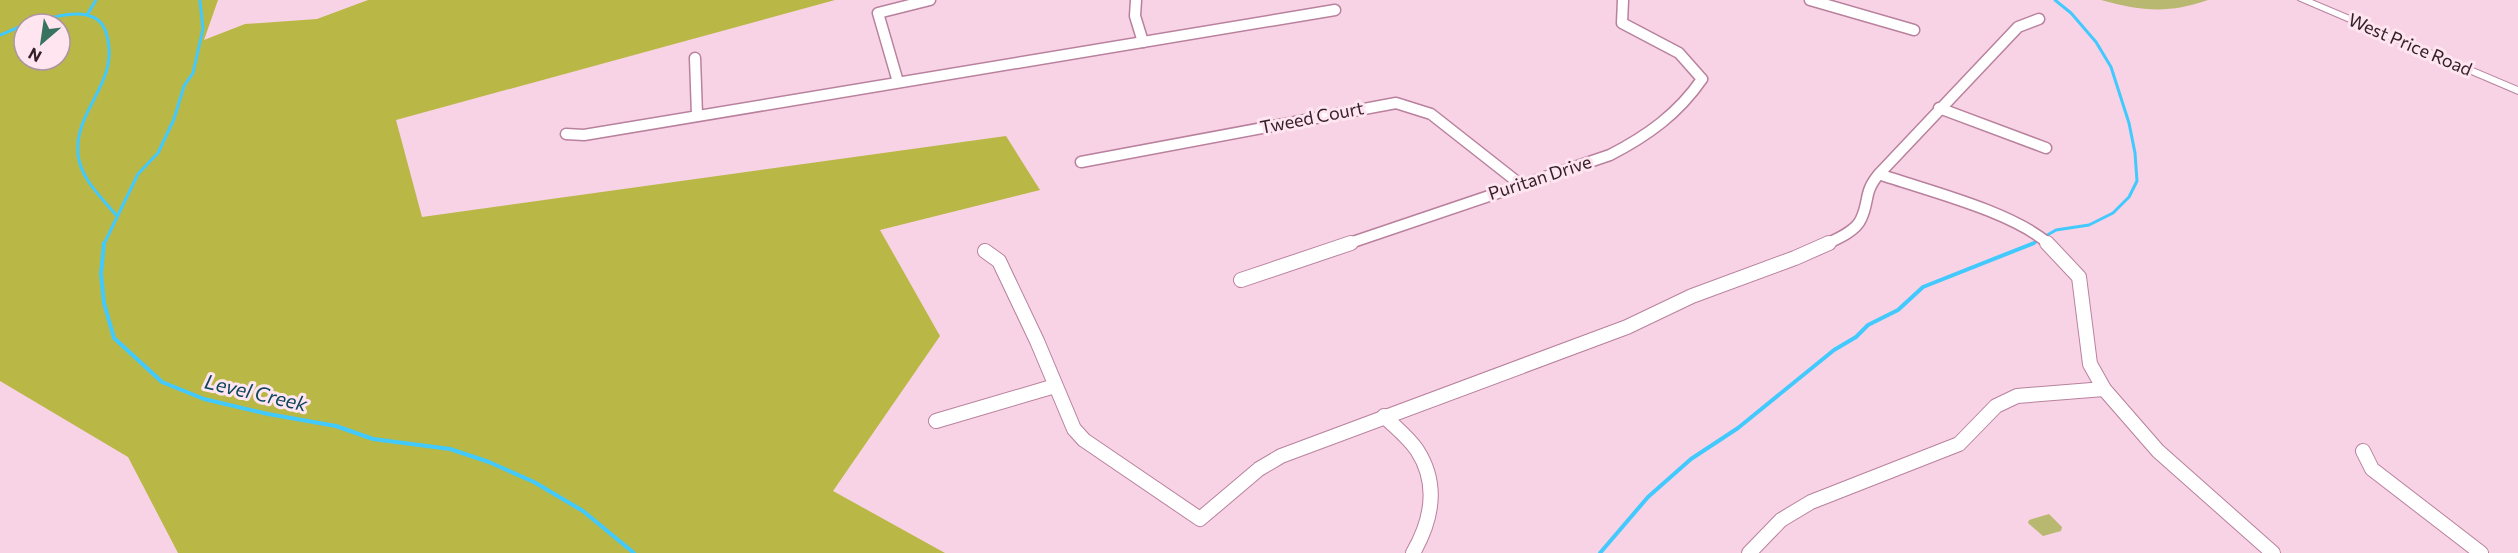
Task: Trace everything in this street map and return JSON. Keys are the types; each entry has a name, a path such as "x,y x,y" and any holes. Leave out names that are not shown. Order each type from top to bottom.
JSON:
{"street":[{"path":"898,82 878,13 930,0"},
{"path":"1136,0 1134,3 1136,19 1143,42"},
{"name":"Puritan Drive","path":"1241,280 1610,155 1640,140 1691,97 1702,79 1679,53 1622,23 1623,0"},
{"path":"1810,0 1914,30"},
{"name":"West Price Road","path":"2302,0 2518,91"},
{"path":"566,134 584,135 1335,10"},
{"path":"985,251 999,261 1037,341 1069,420 1084,440 1200,519 1259,468 1281,456 1627,327 1692,296 1795,258 1844,236 1861,221 1869,186 1879,174 2018,27 2039,19"},
{"path":"695,58 697,115"},
{"name":"Tweed Court","path":"1081,162 1396,103 1431,114 1520,184"},
{"path":"1939,108 2046,148"},
{"path":"1879,174 2009,219 2037,234 2054,249 2079,277 2090,364 2104,389 2158,451 2272,553"},
{"path":"936,421 1055,386"},
{"path":"1749,553 1780,520 1811,502 1959,444 1996,406 2017,396 2104,389"},
{"path":"1384,416 1417,451 1429,476 1432,499 1429,519 1422,541 1413,553"},
{"path":"2363,451 2372,469 2481,553"}],"shaded area":[{"path":"0,0 218,0 204,40 245,24 317,19 368,0 835,0 396,120 422,217 1006,136 1040,190 880,230 940,336 833,491 945,553 178,553 128,457 0,381"},
{"path":"2101,0 2208,0 2167,9 2142,9"},
{"path":"2049,514 2062,527 2061,531 2043,536 2028,523 2029,520"}],"waterway":[{"path":"87,15 96,0"},
{"name":"Level Creek","path":"104,244 138,174 158,153 174,119 184,86 193,73 203,29 200,0"},
{"path":"2033,243 2056,230 2089,225 2113,213 2129,197 2137,181 2135,153 2129,123 2111,67 2096,42 2071,13 2055,0"},
{"path":"72,14 93,17 101,23 106,32 109,50 108,66 83,123 78,154 87,179 116,215"},
{"path":"0,35 12,30"},
{"name":"Level Creek","path":"104,243 101,274 104,303 114,338 162,382 204,399 268,414 336,426 373,439 450,449 489,462 534,482 583,511 634,553"},
{"path":"1600,553 1648,497 1691,459 1738,428 1834,350 1856,337 1868,325 1898,310 1923,287 2033,243"}]}
